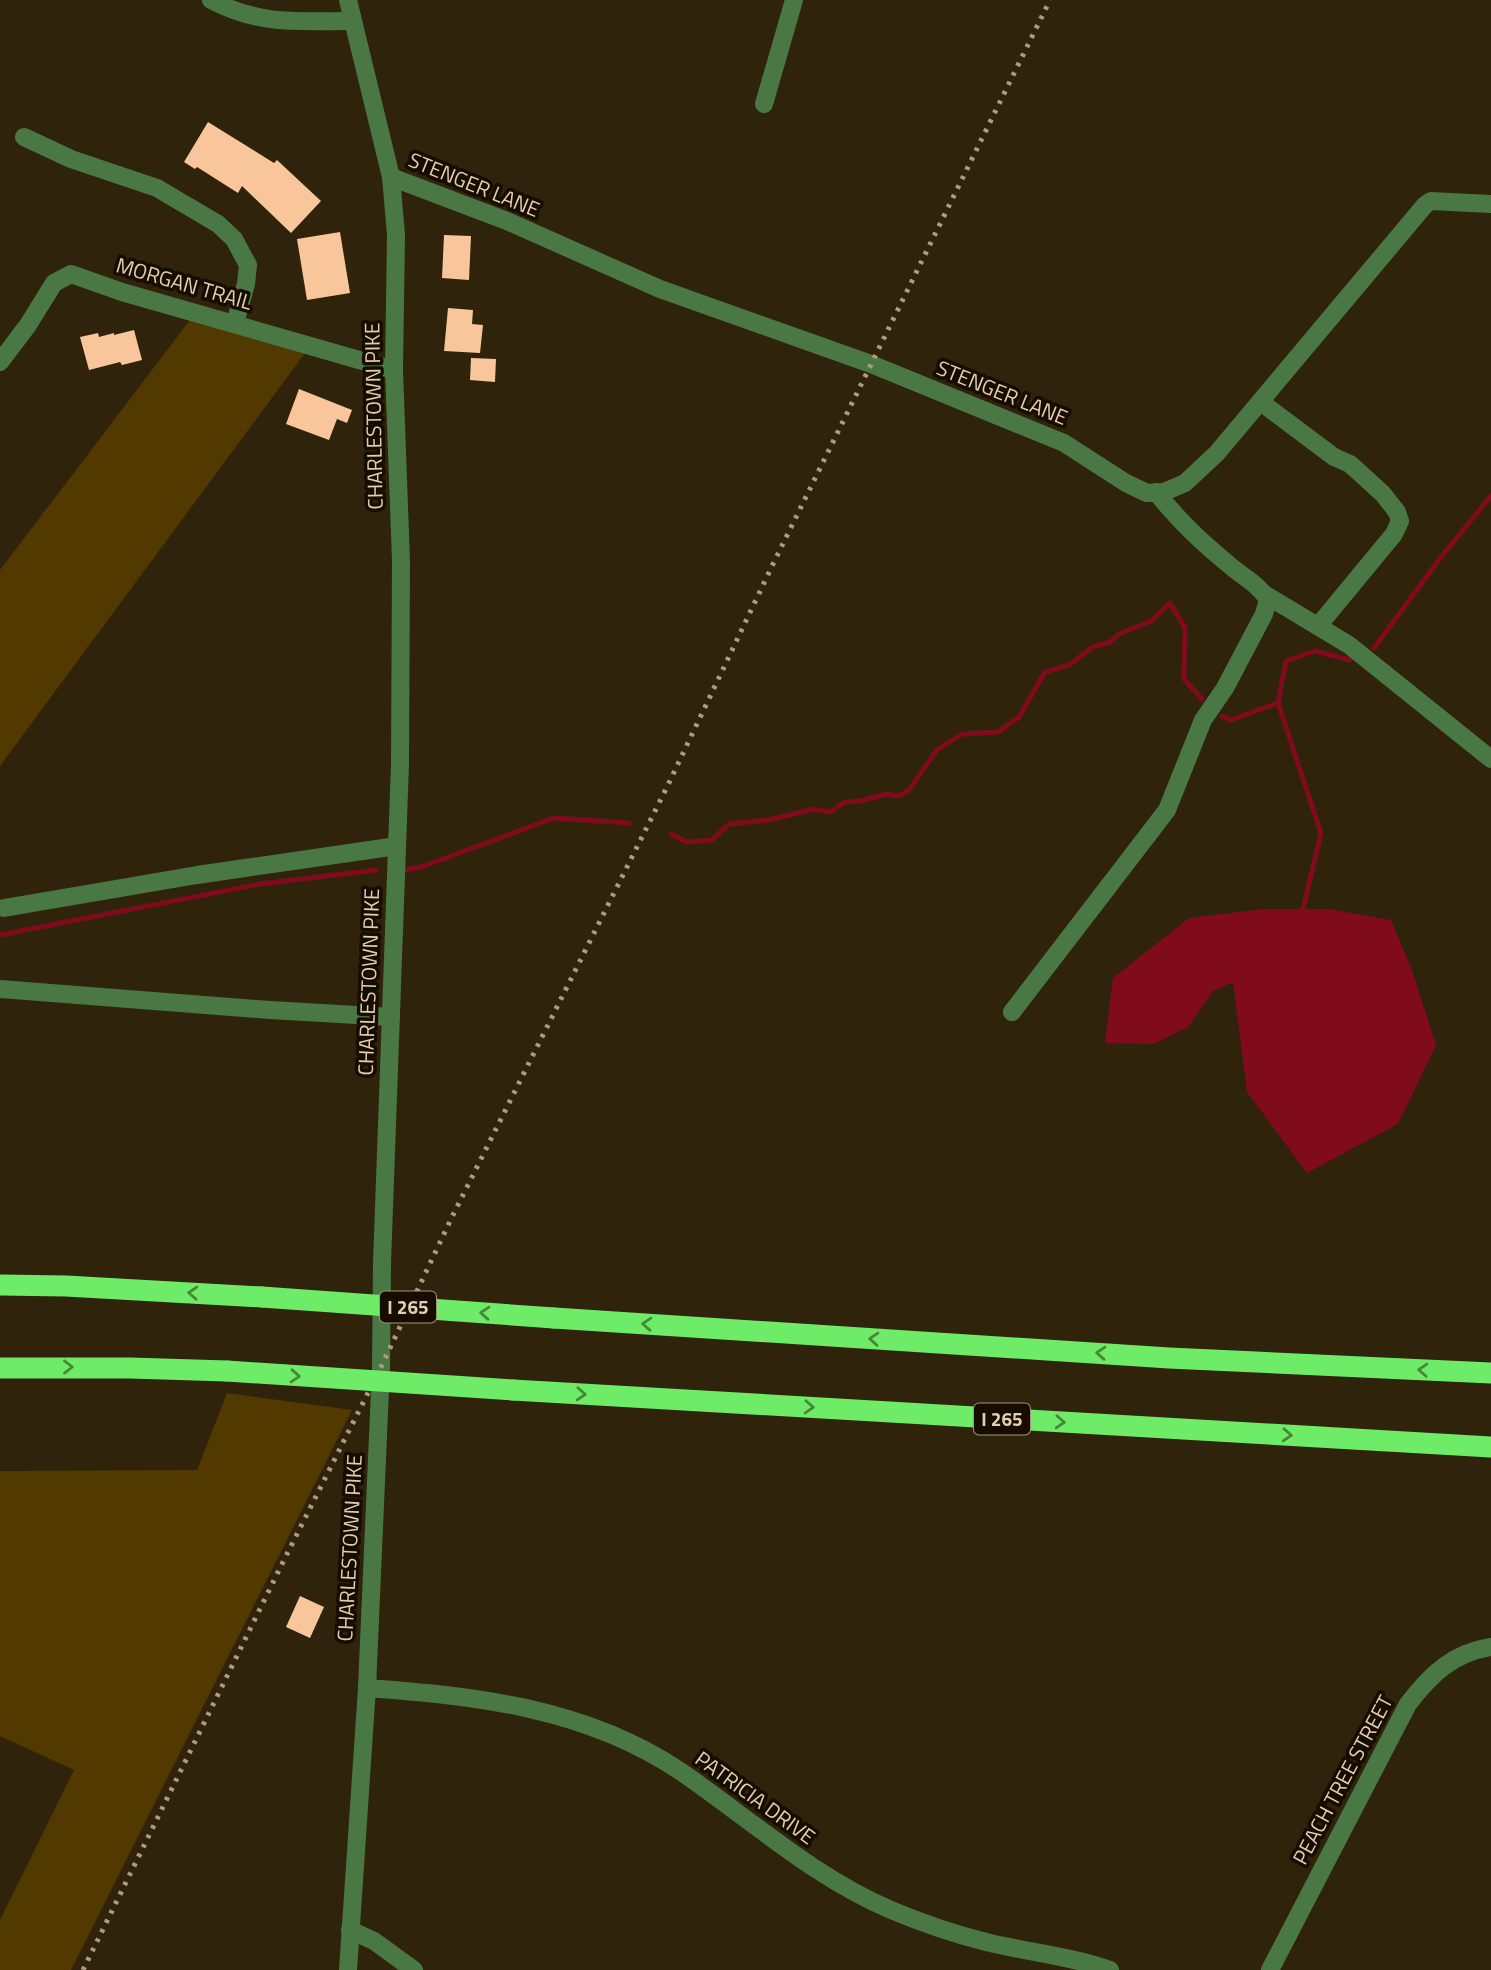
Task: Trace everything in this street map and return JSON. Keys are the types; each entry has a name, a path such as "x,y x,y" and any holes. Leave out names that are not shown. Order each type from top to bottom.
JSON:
{"highway":[{"name":"I 265","path":"0,1285 262,1297 1169,1358 1491,1373"},
{"name":"I 265","path":"0,1368 227,1371 1491,1447"}],"street":[{"path":"211,0 252,17 277,21 352,21"},
{"name":"CHARLESTOWN PIKE","path":"348,0 391,177 396,235 394,370 401,561 397,846 382,1263 382,1354 367,1688 348,1970"},
{"path":"764,104 794,0"},
{"path":"24,137 71,159 157,188 218,224 234,239 248,265 246,284 235,323"},
{"name":"STENGER LANE","path":"391,177 507,221 660,289 871,364 1064,443 1126,483 1147,493 1156,492"},
{"path":"1156,492 1164,492 1185,483 1217,453 1262,403 1425,205 1431,201 1491,204"},
{"name":"MORGAN TRAIL","path":"0,362 28,325 54,283 71,274 122,292 394,370"},
{"path":"1262,403 1334,457 1350,464 1383,494 1397,512 1400,521 1394,534 1318,626"},
{"path":"1012,1012 1167,810 1203,720 1225,688 1264,614 1268,600 1262,589 1228,565 1177,520 1156,492"},
{"path":"1264,594 1349,645 1491,759"},
{"path":"4,908 197,875 397,846"},
{"path":"0,989 391,1017"},
{"name":"PEACH TREE STREET","path":"1270,1970 1408,1704 1425,1682 1447,1662 1467,1652 1491,1647"},
{"name":"PATRICIA DRIVE","path":"367,1688 475,1697 542,1711 595,1728 637,1746 678,1770 788,1852 840,1884 890,1909 985,1942 1110,1970"},
{"path":"350,1930 374,1941 414,1970"}],"shaded area":[{"path":"196,312 311,345 0,766 0,570"},
{"path":"1263,909 1329,909 1391,920 1412,970 1436,1045 1398,1124 1307,1173 1247,1092 1233,982 1213,991 1188,1027 1154,1044 1105,1043 1113,978 1189,918"},
{"path":"227,1393 352,1410 71,1970 0,1970 0,1920 74,1770 0,1736 0,1471 197,1470"}],"building":[{"path":"208,122 274,163 277,160 321,201 291,233 242,186 238,193 197,167 195,169 184,162"},
{"path":"340,232 350,293 307,300 297,239"},
{"path":"444,235 471,236 469,280 442,278"},
{"path":"448,308 473,310 472,324 483,325 480,353 444,351"},
{"path":"134,330 142,360 122,365 120,362 89,370 80,337 98,333 99,337"},
{"path":"471,358 496,359 495,382 470,380"},
{"path":"299,389 352,410 347,423 337,419 329,440 286,424"},
{"path":"300,1596 324,1607 310,1638 286,1627"}],"waterway":[{"path":"1374,648 1441,557 1491,496"},
{"path":"671,834 687,842 712,840 729,824 769,820 814,809 830,812 845,802 886,794 898,796 908,791 937,750 962,734 998,732 1019,717 1045,672 1069,665 1093,647 1110,642 1119,634 1151,621 1170,603 1185,628 1184,679 1202,699"},
{"path":"1222,716 1231,720 1278,703 1286,661 1315,651 1350,660"},
{"path":"1278,703 1321,833 1303,909"},
{"path":"405,870 424,866 554,818 629,823"},
{"path":"0,935 260,884 376,870"}],"railway":[{"path":"83,1970 381,1367 452,1217 667,787 773,564 1050,0"}]}
